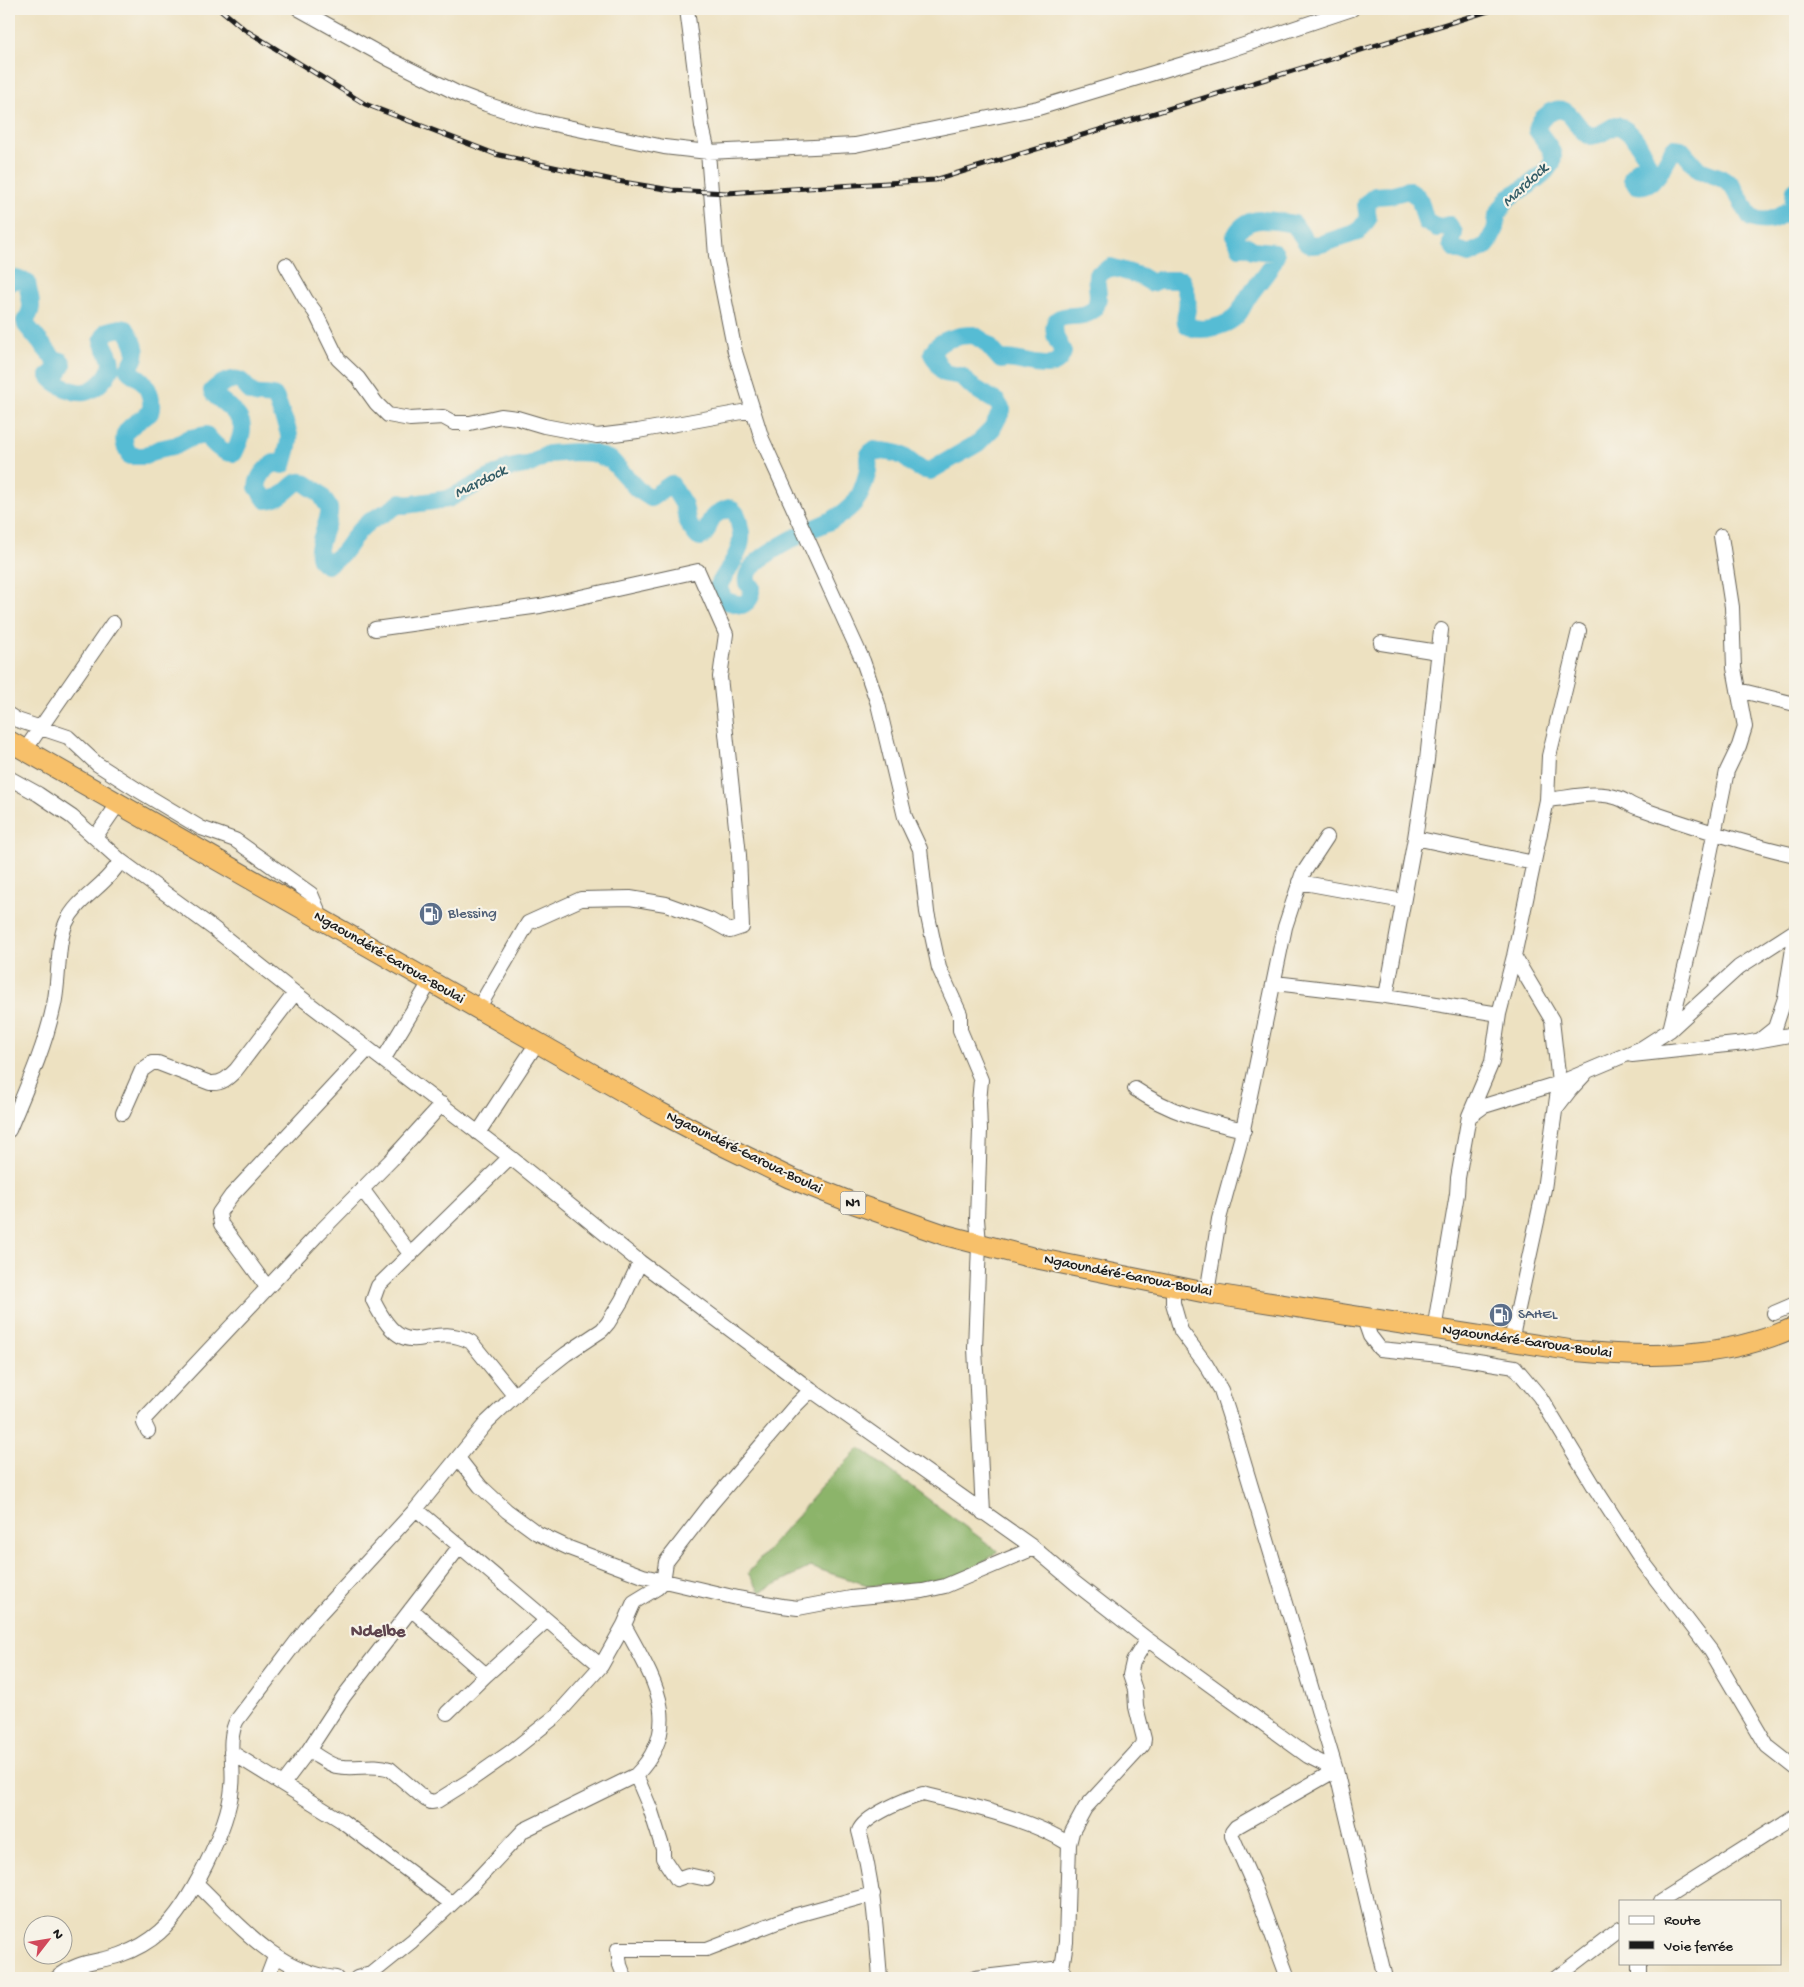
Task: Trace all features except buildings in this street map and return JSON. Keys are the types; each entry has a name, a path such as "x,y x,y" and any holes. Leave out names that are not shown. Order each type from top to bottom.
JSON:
{"highway":[{"name":"Ngaoundéré-Garoua-Boulai","path":"17,745 667,1116 790,1178 853,1203 945,1235 1030,1257 1207,1293 1363,1316 1434,1330 1576,1351 1628,1356 1678,1355 1735,1347 1782,1333 1795,1327"}],"street":[{"path":"299,9 389,59 457,93 486,104 534,120 664,147 708,152 855,145 1038,108 1223,52 1352,9"},
{"path":"687,9 702,126 708,152 716,256 735,352 762,439 862,661 878,704 905,817 920,849 927,912 939,968 960,1014 960,1030 981,1080 977,1219 979,1244 975,1348 983,1513"},
{"path":"286,264 315,312 338,359 358,378 376,403 388,414 410,418 443,417 454,423 470,423 501,416 597,436 638,432 753,410"},
{"path":"1670,1030 1698,918 1727,771 1739,746 1745,726 1734,668 1732,606 1721,536"},
{"path":"375,629 540,606 698,572 726,634 720,677 739,855 742,927 730,932 710,920 666,904 630,898 581,899 528,923 478,1009"},
{"path":"17,745 38,728 113,622"},
{"path":"1386,996 1415,838 1427,760 1441,630"},
{"path":"1434,1330 1457,1194 1458,1178 1470,1116 1492,1062 1499,1014 1514,956 1547,800 1549,756 1579,632"},
{"path":"1381,643 1438,652"},
{"path":"1738,690 1795,704"},
{"path":"9,715 38,728 68,737 97,764 136,789 201,828 235,840 311,894 322,920"},
{"path":"9,778 38,794 96,836 121,861 213,928 510,1157 640,1262 811,1390 1034,1548 1072,1581 1147,1638 1308,1756 1336,1770"},
{"path":"1547,800 1587,794 1619,798 1636,807 1714,833 1761,848 1795,855"},
{"path":"96,836 118,804"},
{"path":"1207,1293 1219,1219 1244,1130 1285,927 1302,875 1327,837"},
{"path":"1415,838 1534,862"},
{"path":"9,1130 54,1008 66,922 75,908 107,878 121,861"},
{"path":"1299,882 1404,901"},
{"path":"1470,1116 1484,1106 1559,1083 1642,1048 1670,1030 1739,966 1795,931"},
{"path":"1760,1040 1775,1028 1786,998 1795,936"},
{"path":"1511,1341 1544,1189 1559,1083 1552,1020 1514,956"},
{"path":"383,1060 430,982"},
{"path":"1274,983 1386,996 1499,1014"},
{"path":"123,1113 142,1070 152,1063 158,1063 210,1083 217,1084 224,1081 236,1070 295,993"},
{"path":"1619,1057 1795,1034"},
{"path":"478,1133 537,1043"},
{"path":"267,1288 220,1224 219,1213 231,1196 368,1049"},
{"path":"1556,1109 1570,1090 1591,1068"},
{"path":"1135,1089 1156,1103 1192,1117 1244,1130"},
{"path":"148,1431 144,1423 145,1418 442,1104"},
{"path":"510,1157 411,1256 378,1286 374,1300 382,1318 400,1337 407,1340 452,1335 470,1342 514,1395"},
{"path":"362,1189 411,1256"},
{"path":"57,1978 74,1966 121,1954 143,1944 170,1923 196,1883 218,1836 231,1801 233,1785 233,1727 237,1720 310,1625 416,1508 487,1422 514,1395 566,1354 602,1330 622,1300 640,1262"},
{"path":"1173,1285 1174,1302 1181,1331 1205,1364 1224,1398 1336,1770 1385,1978"},
{"path":"1774,1313 1795,1304"},
{"path":"1363,1316 1370,1336 1380,1349 1440,1355 1515,1368 1540,1397 1597,1491 1644,1562 1710,1652 1767,1746 1795,1768"},
{"path":"308,1750 334,1766 384,1767 390,1769 431,1802 437,1801 469,1781 556,1716 601,1666 624,1625 634,1602 657,1588 663,1582 666,1562 711,1504 811,1390"},
{"path":"458,1458 480,1486 507,1511 537,1533 609,1564 663,1582 737,1598 798,1608 851,1598 923,1591 945,1586 1034,1548"},
{"path":"416,1508 601,1666"},
{"path":"283,1784 344,1696 460,1546"},
{"path":"411,1609 486,1675"},
{"path":"447,1713 547,1620"},
{"path":"357,1978 370,1974 412,1940 473,1884 524,1830 636,1775 645,1765 658,1743 662,1715 652,1676 624,1625"},
{"path":"975,1978 1063,1973 1066,1942 1069,1844 1076,1824 1089,1803 1143,1745 1144,1739 1136,1707 1135,1690 1130,1675 1133,1662 1147,1638"},
{"path":"232,1752 342,1821 451,1903"},
{"path":"1288,1978 1268,1920 1232,1836 1232,1832 1236,1827 1336,1770"},
{"path":"636,1775 650,1808 663,1850 663,1858 677,1879 688,1876 707,1879"},
{"path":"880,1978 873,1894 868,1863 859,1831 861,1826 912,1797 923,1794 1022,1822 1051,1832 1069,1844"},
{"path":"1663,1900 1795,1816"},
{"path":"1051,1832 1076,1824"},
{"path":"196,1883 245,1932 275,1957 295,1967 336,1978"},
{"path":"625,1978 620,1965 618,1949 708,1949 793,1916 873,1894"},
{"path":"1556,1978 1619,1930"},
{"path":"267,1978 275,1957"},
{"path":"1639,1964 1639,1978"}],"green space":[{"path":"860,1448 999,1552 949,1582 871,1586 810,1567 760,1592 748,1573 827,1481"}],"waterway":[{"name":"Mardock","path":"811,529 838,516 855,502 867,476 869,454 874,450 898,454 916,466 930,471 978,443 992,429 1002,410 997,402 971,386 961,376 944,373 932,354 944,341 956,337 974,335 986,343 1001,360 1009,359 1036,364 1053,364 1059,360 1063,352 1055,334 1057,320 1062,317 1084,315 1091,312 1097,302 1097,275 1111,267 1140,276 1152,283 1159,280 1182,280 1188,304 1185,318 1187,325 1199,329 1222,325 1235,318 1239,313 1276,255 1274,252 1253,250 1247,246 1240,247 1235,236 1240,228 1254,221 1262,220 1294,224 1306,242 1312,245 1321,244 1358,232 1368,219 1366,204 1375,196 1390,195 1408,190 1418,197 1426,222 1437,228 1449,225 1454,233 1451,244 1455,249 1469,254 1486,246 1489,242 1496,228 1497,215 1509,197 1528,186 1545,172 1552,163 1553,155 1550,148 1537,130 1542,119 1556,110 1562,110 1567,113 1585,133 1591,136 1600,134 1616,125 1632,135 1647,162 1638,169 1632,178 1636,185 1649,183 1655,178 1660,173 1674,148 1681,149 1699,170 1719,177 1732,185 1751,218 1763,221 1774,219 1783,214 1793,207 1795,190"},
{"name":"Mardock","path":"9,283 12,278 27,282 31,307 25,321 26,325 54,359 61,361 63,364 59,371 54,371 49,376 51,379 70,390 88,391 101,382 108,374 111,365 102,340 107,331 121,328 126,329 136,351 128,370 145,385 151,403 150,413 131,426 125,435 124,441 130,456 145,456 159,449 177,445 190,438 206,435 222,450 234,453 241,437 242,424 236,414 215,396 212,391 222,383 236,380 243,383 250,391 257,395 275,397 288,430 289,444 283,465 274,463 262,473 257,487 266,500 278,497 299,482 305,483 319,493 329,508 327,522 319,547 321,561 327,565 343,552 365,525 401,502 401,505 405,505 448,499 509,468 530,464 549,454 575,452 592,453 611,460 637,489 651,498 671,484 684,505 688,524 697,536 701,537 704,535 710,521 717,513 729,508 735,512 738,516 741,536 735,559 718,587 725,601 742,605 747,602 752,593 752,587 747,583 747,576 751,569 773,550 796,537"}],"railway":[{"path":"220,9 244,29 365,104 495,154 617,181 671,190 727,193 935,180 1495,9"}],"place":[{"name":"Blessing","path":"431,914"},
{"name":"SAHEL","path":"1501,1315"}],"district":[{"name":"Ndelbe","path":"378,1632"}]}
